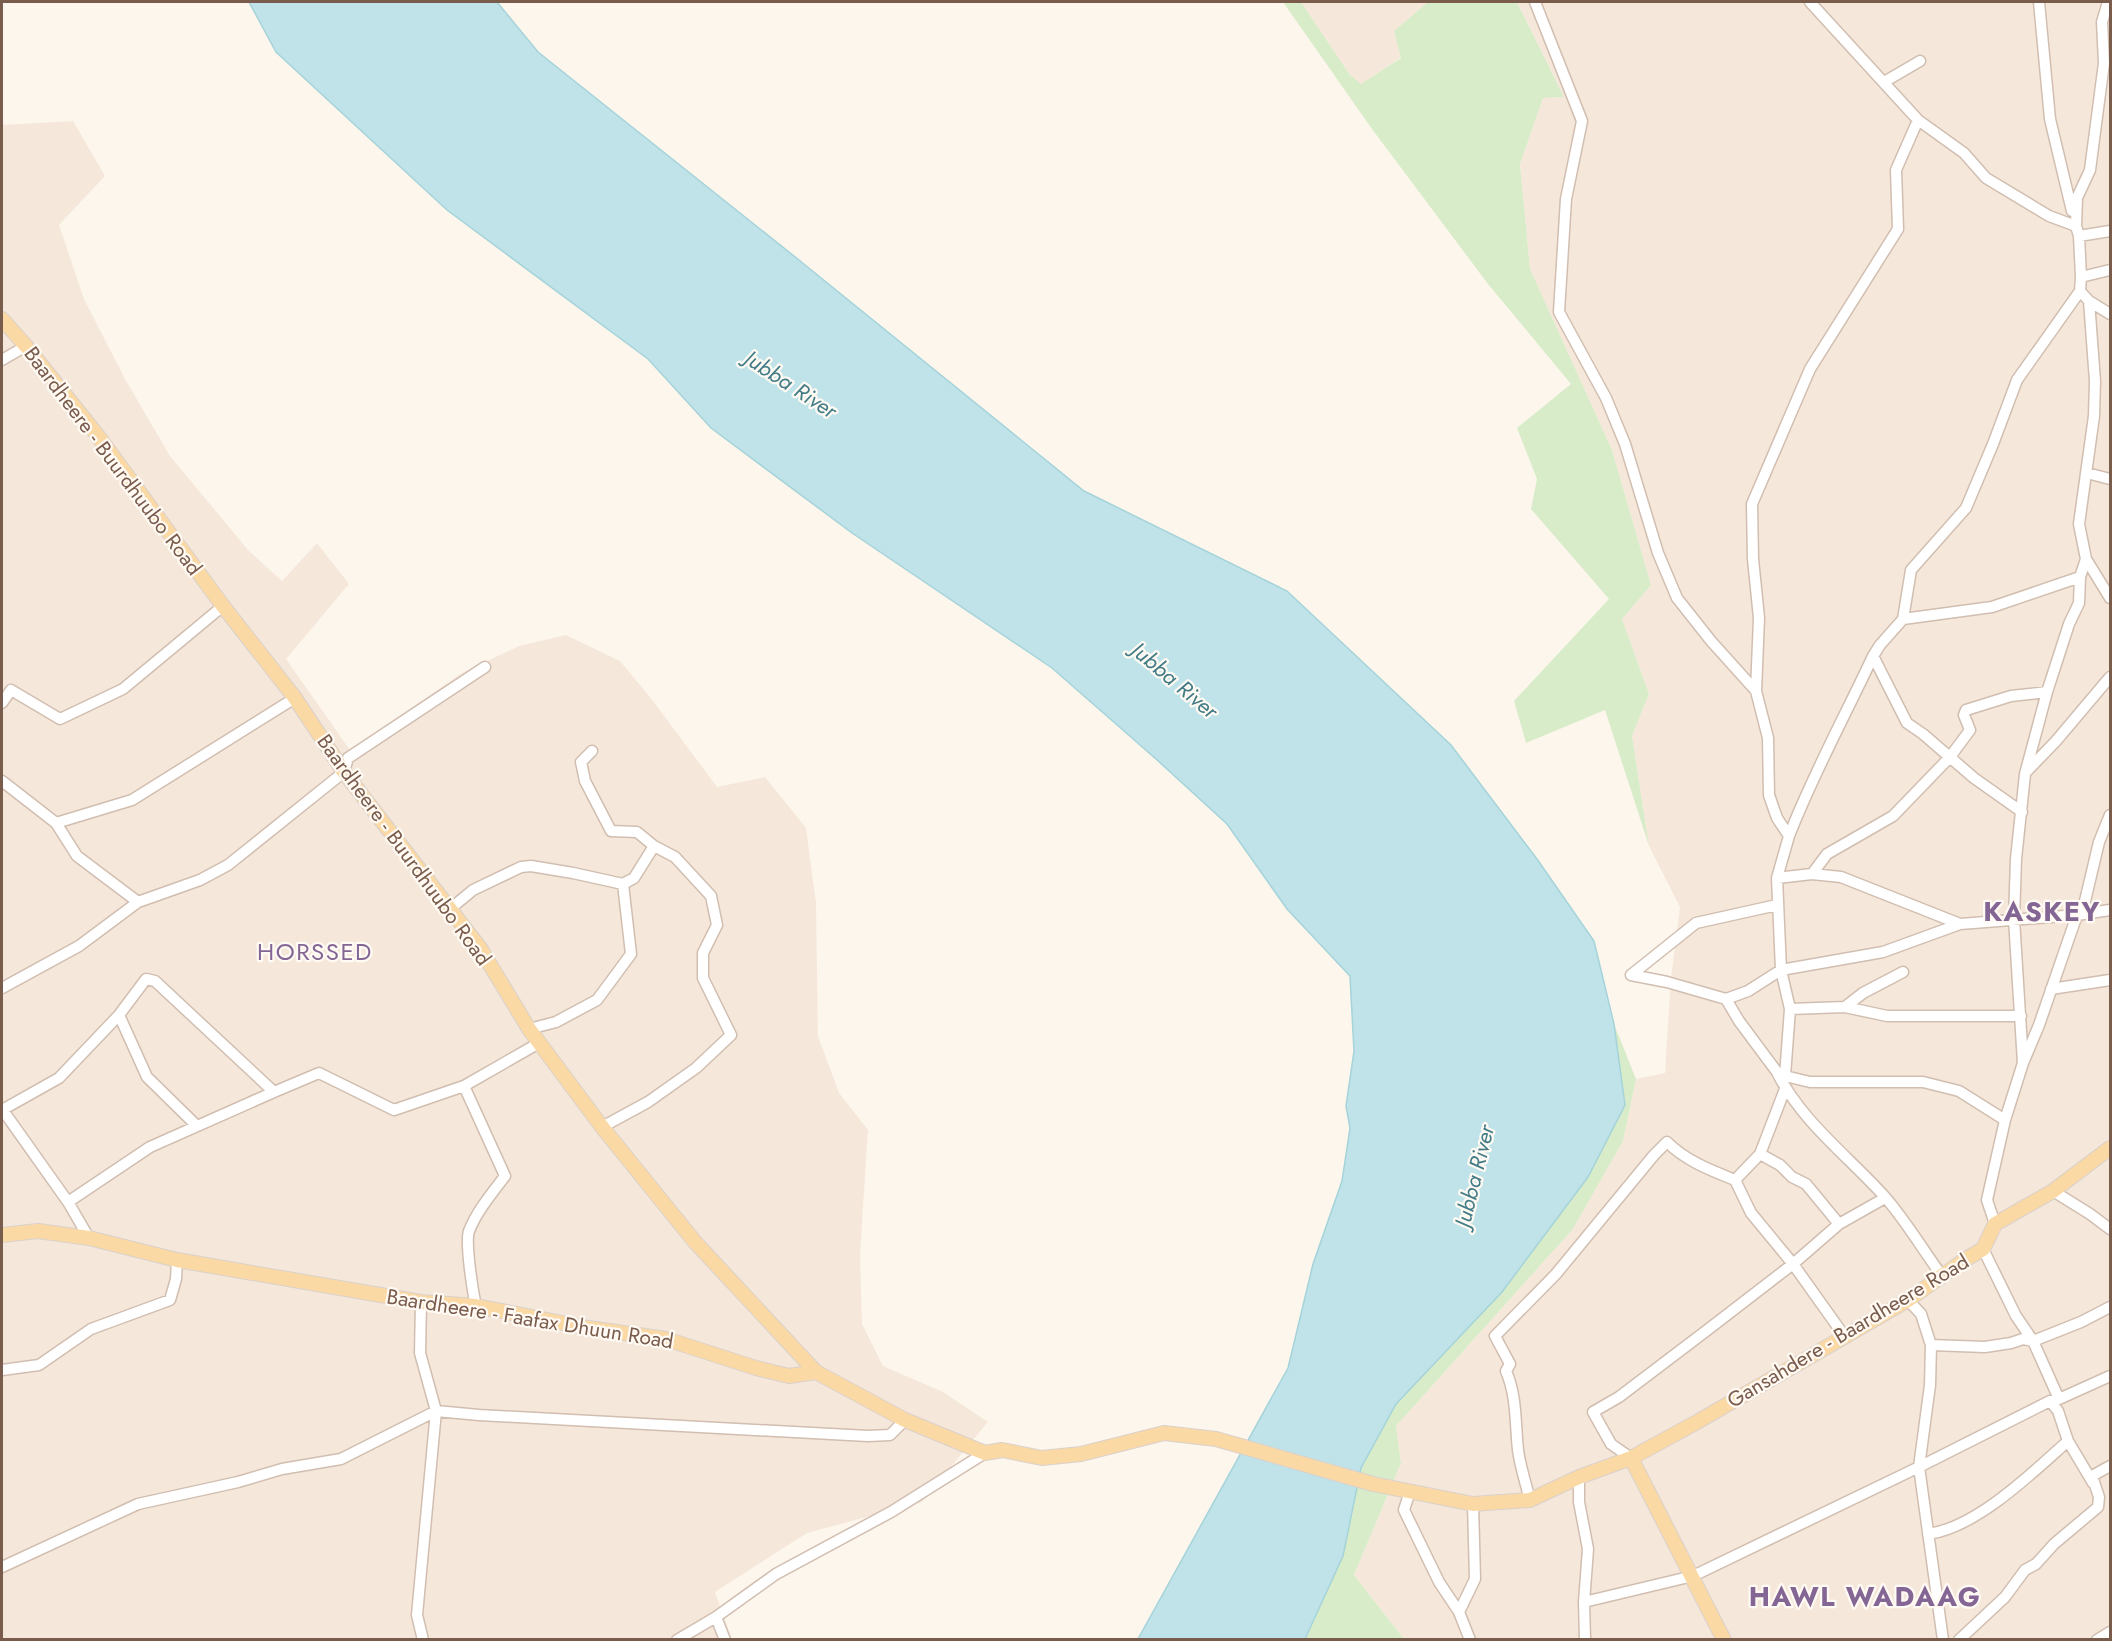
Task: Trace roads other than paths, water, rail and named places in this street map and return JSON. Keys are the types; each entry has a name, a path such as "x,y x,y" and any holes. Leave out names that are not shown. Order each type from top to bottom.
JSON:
{"main road":[{"name":"Baardheere - Buurdhuubo Road","path":"2,320 26,346 98,436 223,606 295,698 344,772 480,948 529,1029 602,1127 695,1242 816,1372"},
{"path":"1995,1224 2053,1191 2110,1148"},
{"name":"Gansahdere - Baardheere Road","path":"1631,1458 1908,1300 1983,1250 1995,1224"},
{"name":"Baardheere - Faafax Dhuun Road","path":"2,1235 38,1231 89,1238 177,1260 421,1302 476,1306 588,1328 666,1339 756,1368 789,1376 816,1372"},
{"path":"816,1372 905,1420 985,1453 1002,1450 1042,1458 1081,1454 1164,1433 1216,1439 1373,1484 1473,1504 1530,1500 1579,1477 1631,1458 1724,1640"}],"street":[{"path":"1534,2 1582,121 1566,199 1559,312 1606,398 1625,444 1658,553 1677,598 1756,692"},
{"path":"1810,2 1918,120 1964,153 1986,178 2077,231 2110,231"},
{"path":"2039,2 2050,119 2077,231"},
{"path":"1942,1276 1885,1198 1837,1150 1785,1089 1781,1074 1790,1010 1781,970 1777,878 1789,836 1806,793 1873,656 1903,619 1911,570 1966,508 2017,380 2080,291 2077,198 2090,170 2104,63 2102,22 2108,2"},
{"path":"1884,82 1920,61"},
{"path":"1789,836 1777,818 1769,795 1768,738 1756,692 1759,618 1753,559 1752,504 1810,369 1898,229 1896,170 1918,120"},
{"path":"2081,277 2110,270"},
{"path":"2080,291 2089,301 2110,314"},
{"path":"2089,301 2096,381 2094,416 2079,524 2086,559 2110,598"},
{"path":"2,360 26,346"},
{"path":"2087,473 2110,479"},
{"path":"2023,1062 2014,919 2016,859 2025,774 2047,692 2069,624 2079,603 2080,577 2086,559"},
{"path":"1903,619 1992,607 2080,577"},
{"path":"2,703 11,690 60,718 123,689 223,606"},
{"path":"1873,656 1907,723 1997,796 2022,812"},
{"path":"2,988 79,946 138,902 200,880 228,865 344,772 348,758 485,667"},
{"path":"2025,774 2110,677"},
{"path":"1812,874 1827,854 1893,816 1950,757 1970,730 1964,716 1966,710 2011,696 2047,692"},
{"path":"56,823 132,800 295,698"},
{"path":"592,751 581,762 585,781 611,831 637,832 654,846 675,857 711,896 717,925 703,953 703,978 731,1035 686,1075 648,1102 602,1127"},
{"path":"2,781 56,823 77,856 138,902"},
{"path":"1995,1224 1988,1200 2005,1120 2023,1062 2039,1025 2076,915 2085,901 2099,842 2110,815"},
{"path":"450,909 473,890 520,867 531,866 623,884 634,878 654,846"},
{"path":"1777,878 1812,874 1841,877 1960,924"},
{"path":"529,1029 556,1022 597,1000 632,954 623,884"},
{"path":"1777,905 1696,923 1631,975 1667,982 1726,999 1748,991 1781,970 1882,952 1960,924 2076,915 2110,910"},
{"path":"1845,1008 1863,993 1903,972"},
{"path":"89,1238 68,1202 2,1109 59,1078 119,1015 146,979 155,981 274,1092"},
{"path":"2050,989 2110,980"},
{"path":"1726,999 1739,1021 1781,1074 1810,1082 1923,1082 1959,1091 2005,1120"},
{"path":"1790,1010 1845,1008 1887,1016 2020,1016"},
{"path":"119,1015 147,1077 196,1125"},
{"path":"68,1202 150,1147 319,1073 394,1110 464,1086 539,1043"},
{"path":"464,1086 505,1176 483,1204 468,1233 472,1292 476,1306"},
{"path":"1735,1180 1755,1156 1760,1154 1785,1089"},
{"path":"1530,1500 1518,1451 1516,1413 1511,1383 1506,1371 1510,1364 1495,1336 1556,1274 1667,1142 1678,1153 1735,1180 1751,1213 1793,1264 1845,1337"},
{"path":"1760,1154 1806,1184 1839,1224"},
{"path":"2053,1191 2090,1214 2110,1230"},
{"path":"1631,1458 1611,1443 1593,1412 1628,1390 1793,1264 1839,1224 1885,1198"},
{"path":"1983,1250 2016,1316 2033,1341 2068,1441 2097,1489"},
{"path":"2,1370 39,1365 92,1329 170,1300 176,1279 177,1260"},
{"path":"1908,1300 1921,1314 1931,1345 1930,1385 1919,1467 1943,1640"},
{"path":"421,1302 420,1353 436,1411 417,1615 423,1640"},
{"path":"1931,1345 1984,1347 2023,1340 2033,1341 2080,1322 2110,1306"},
{"path":"1584,1602 1693,1576 2055,1400 2110,1376"},
{"path":"2,1567 138,1504 238,1482 282,1469 341,1459 436,1411 491,1416 868,1436 890,1435 905,1420"},
{"path":"1928,1534 1941,1532 1960,1524 2005,1496 2068,1441"},
{"path":"677,1640 716,1617 776,1574 891,1512 985,1453"},
{"path":"1959,1640 2005,1597 2025,1570 2036,1564 2054,1544 2098,1507 2099,1497 2092,1476 2110,1466"},
{"path":"1579,1477 1579,1502 1588,1549 1584,1602 1585,1640"},
{"path":"1410,1491 1404,1510 1439,1582 1459,1612 1470,1640"},
{"path":"1459,1612 1475,1579 1473,1504"},
{"path":"716,1617 725,1640"},
{"path":"2097,1640 2110,1632"}],"water":[{"name":"Jubba River","path":"249,2 497,2 538,52 1084,491 1287,591 1451,745 1537,859 1594,941 1614,1024 1625,1105 1588,1177 1502,1292 1396,1404 1361,1468 1343,1556 1305,1639 1138,1639 1288,1368 1313,1264 1342,1181 1350,1128 1346,1106 1354,1051 1350,976 1287,909 1227,824 1156,759 1052,668 852,533 711,428 648,359 447,210 276,52"}],"district":[{"name":"KASKEY","path":"2042,911"},
{"name":"HORSSED","path":"315,951"},
{"name":"HAWL WADAAG","path":"1865,1596"}]}
